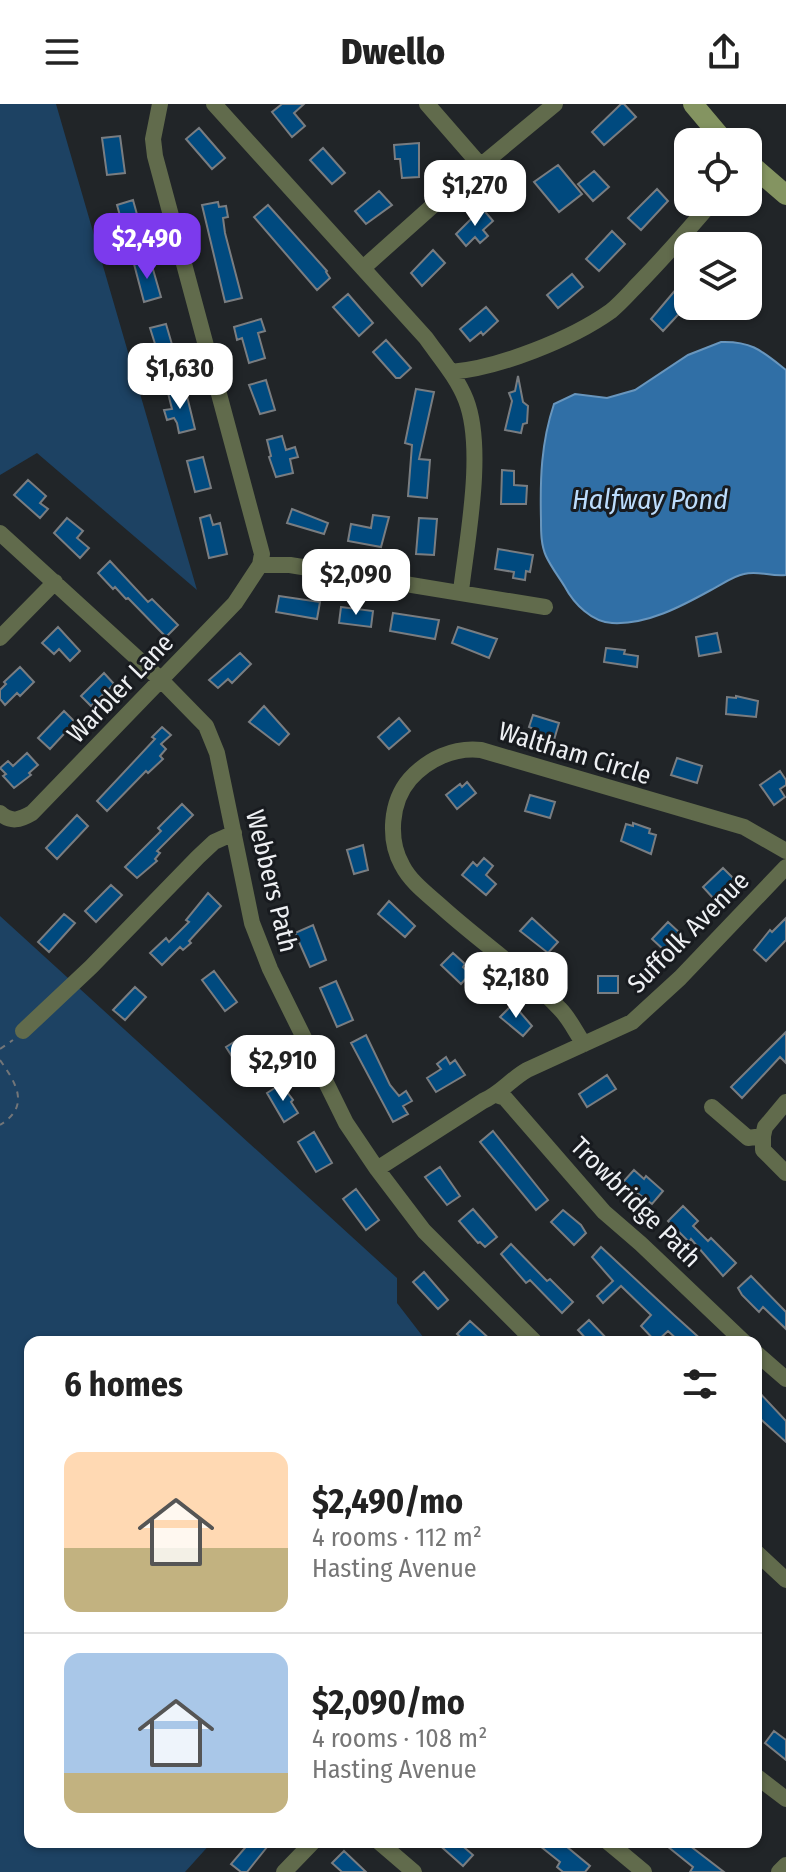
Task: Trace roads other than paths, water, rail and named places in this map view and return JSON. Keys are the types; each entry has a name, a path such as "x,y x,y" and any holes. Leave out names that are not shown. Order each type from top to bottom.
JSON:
{"main road":[{"path":"693,104 713,128"},
{"path":"762,174 786,195"}],"street":[{"path":"160,104 153,139 155,156 262,554 260,565 290,565 545,607"},
{"path":"214,104 426,338 451,372 466,400 474,450 461,591"},
{"path":"427,104 481,166"},
{"path":"363,268 481,166 559,105"},
{"path":"451,372 479,370 587,326 614,309 700,216"},
{"name":"Webbers Path","path":"0,533 161,680 206,726 212,738 252,923 270,969 346,1123 424,1231 529,1336"},
{"name":"Warbler Lane","path":"0,813 12,820 32,813 235,603 260,565"},
{"path":"0,638 55,582"},
{"name":"Waltham Circle","path":"584,1044 562,1011 419,887 403,868 394,848 392,826 398,799 409,781 427,764 442,756 470,748 481,750 744,827 786,851"},
{"path":"23,1031 91,967 198,857 214,842 234,833"},
{"name":"Suffolk Avenue","path":"377,1169 496,1095 513,1078 632,1022 656,1002 786,867"},
{"name":"Trowbridge Path","path":"496,1095 513,1106 604,1212 738,1336"},
{"path":"786,1102 765,1127 763,1136 763,1150 786,1173"},
{"path":"712,1107 748,1138 763,1136"},
{"path":"762,1358 786,1379"},
{"path":"762,1558 786,1580"},
{"path":"762,1781 786,1799"},
{"path":"284,1872 307,1848"},
{"path":"386,1848 414,1872"},
{"path":"615,1848 644,1872"},
{"path":"779,1872 786,1865"}],"water":[{"name":"Halfway Pond","path":"721,342 756,348 786,370 786,575 740,575 651,618 625,623 597,619 573,600 543,547 542,461 554,404 575,394 607,398 635,390 688,355"}]}
